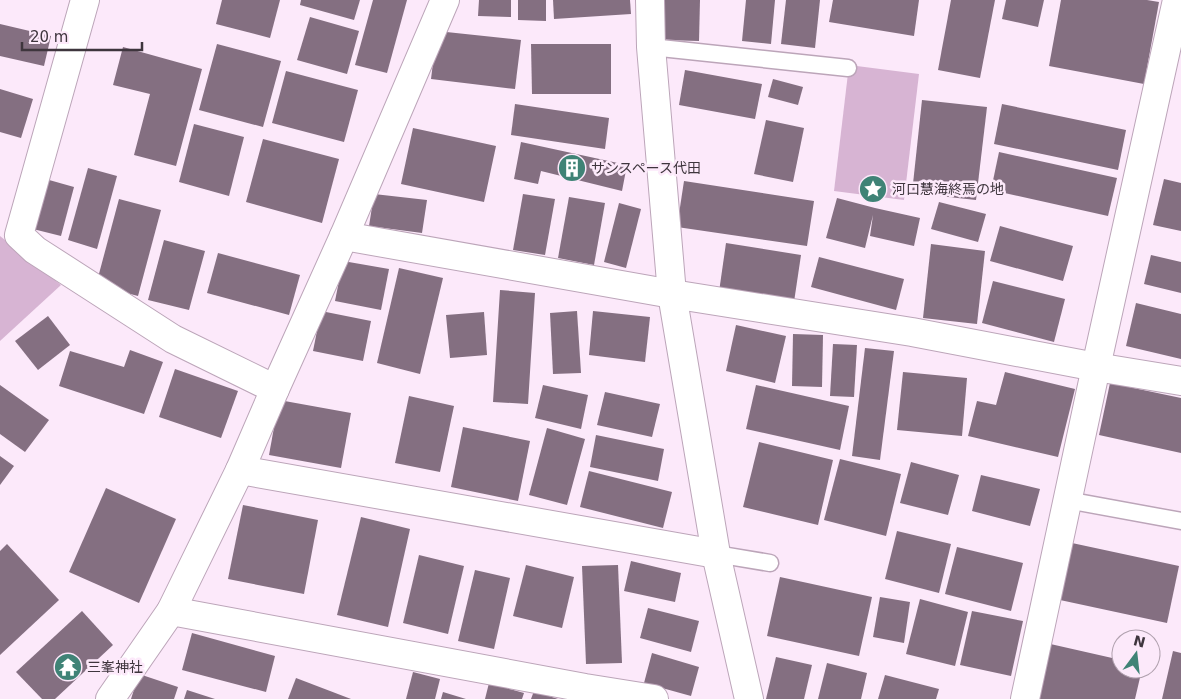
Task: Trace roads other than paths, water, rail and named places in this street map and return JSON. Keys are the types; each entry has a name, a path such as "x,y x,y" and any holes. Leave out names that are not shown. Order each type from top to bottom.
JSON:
{"street":[{"path":"85,0 19,235 34,250 173,339 275,389"},
{"path":"110,699 171,611 240,470 344,236 445,0"},
{"path":"650,0 651,47 672,294 716,554 749,699"},
{"path":"1025,699 1177,0"},
{"path":"344,236 672,294 912,332 1181,381"},
{"path":"240,470 716,554"},
{"path":"171,611 584,693 654,699"}],"lane":[{"path":"651,47 848,68"},
{"path":"1067,500 1181,521"},
{"path":"716,554 770,563"}],"place":[{"name":"サンスペース代田","path":"572,168"},
{"name":"河口慧海終焉の地","path":"873,189"},
{"name":"三峯神社","path":"68,667"}]}
